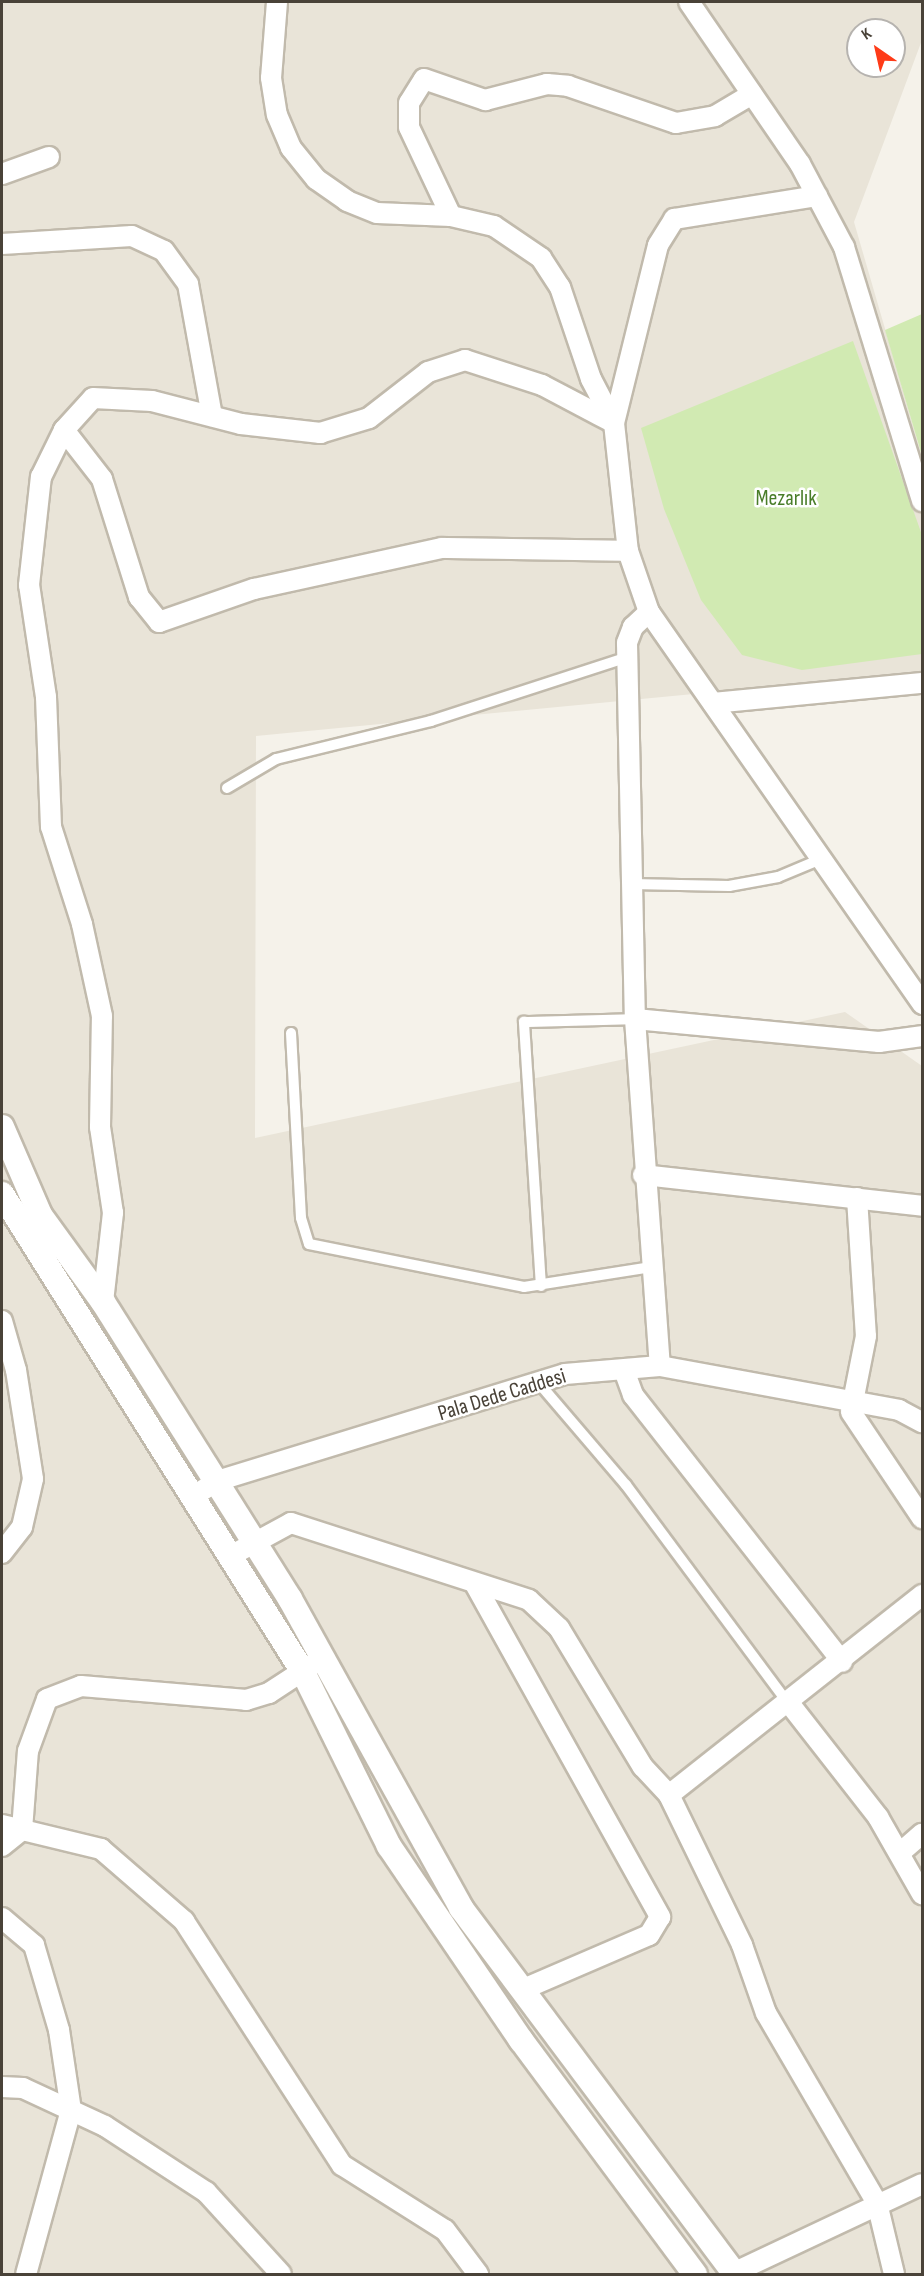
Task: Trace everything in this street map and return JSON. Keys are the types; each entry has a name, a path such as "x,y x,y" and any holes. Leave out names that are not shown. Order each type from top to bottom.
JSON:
{"street":[{"path":"277,2 272,78 277,115 291,148 310,172 347,201 377,213 451,216 494,226 541,258 560,288 591,379 614,423"},
{"path":"688,2 752,94 817,196 844,247 922,501"},
{"path":"451,216 409,127 409,103 424,79 485,100 548,84 568,86 676,123 715,116 752,94"},
{"path":"2,174 49,158"},
{"path":"817,196 674,219 658,245 614,423 628,551 650,612 922,1004"},
{"path":"2,244 132,236 164,251 188,284 212,416"},
{"path":"103,1302 113,1213 100,1127 102,1016 82,924 51,827 46,697 29,585 41,477 64,430 93,398 152,401 212,416 320,433 369,418 429,372 465,360 542,384 614,423"},
{"path":"64,430 102,478 139,597 159,622 254,589 442,548 628,551"},
{"path":"650,612 633,627 627,657 635,1019 643,1175 660,1365"},
{"path":"713,703 922,683"},
{"path":"635,1019 879,1042 922,1036"},
{"path":"2,1127 40,1215 103,1302 254,1541 324,1658 461,1908 733,2274 922,2184"},
{"path":"643,1175 922,1206"},
{"path":"2,1194 195,1495 303,1672 389,1846 521,2040 695,2274"},
{"path":"857,1198 866,1336 852,1401 855,1423 922,1518"},
{"path":"2,1321 16,1370 33,1479 22,1527 2,1553"},
{"name":"Pala Dede Caddesi","path":"195,1495 217,1481 565,1374 660,1365 899,1410 922,1422"},
{"path":"624,1370 638,1402 842,1662"},
{"path":"232,1555 254,1541 291,1523 476,1586 529,1600 559,1628 643,1767 669,1795 742,1945 766,2013 876,2204 894,2274"},
{"path":"476,1586 660,1917 650,1935 521,1990"},
{"path":"669,1795 789,1704 922,1596"},
{"path":"2,1846 22,1830 28,1751 47,1699 81,1686 246,1700 303,1672 324,1658"},
{"path":"789,1704 902,1852 922,1894"},
{"path":"2,1825 100,1849 184,1921 342,2165 445,2230 478,2274"},
{"path":"902,1852 922,1834"},
{"path":"2,1918 34,1945 59,2031 71,2110 26,2274"},
{"path":"2,2087 23,2088 105,2126 206,2192 281,2274"}],"lane":[{"path":"226,788 276,759 431,721 627,657"},
{"path":"631,884 729,886 778,877 821,859"},
{"path":"541,1286 524,1022 635,1019"},
{"path":"291,1033 301,1218 309,1245 524,1287 651,1267"},
{"path":"538,1382 626,1485 789,1704"}],"shaded area":[{"path":"2,2 922,2 922,40 854,222 922,456 922,672 256,736 255,1138 845,1012 922,1066 922,2274 2,2274"}],"green space":[{"path":"922,314 922,456 885,330"},
{"name":"Mezarlık","path":"853,341 922,535 922,654 802,670 742,655 701,600 664,509 641,428"}]}
